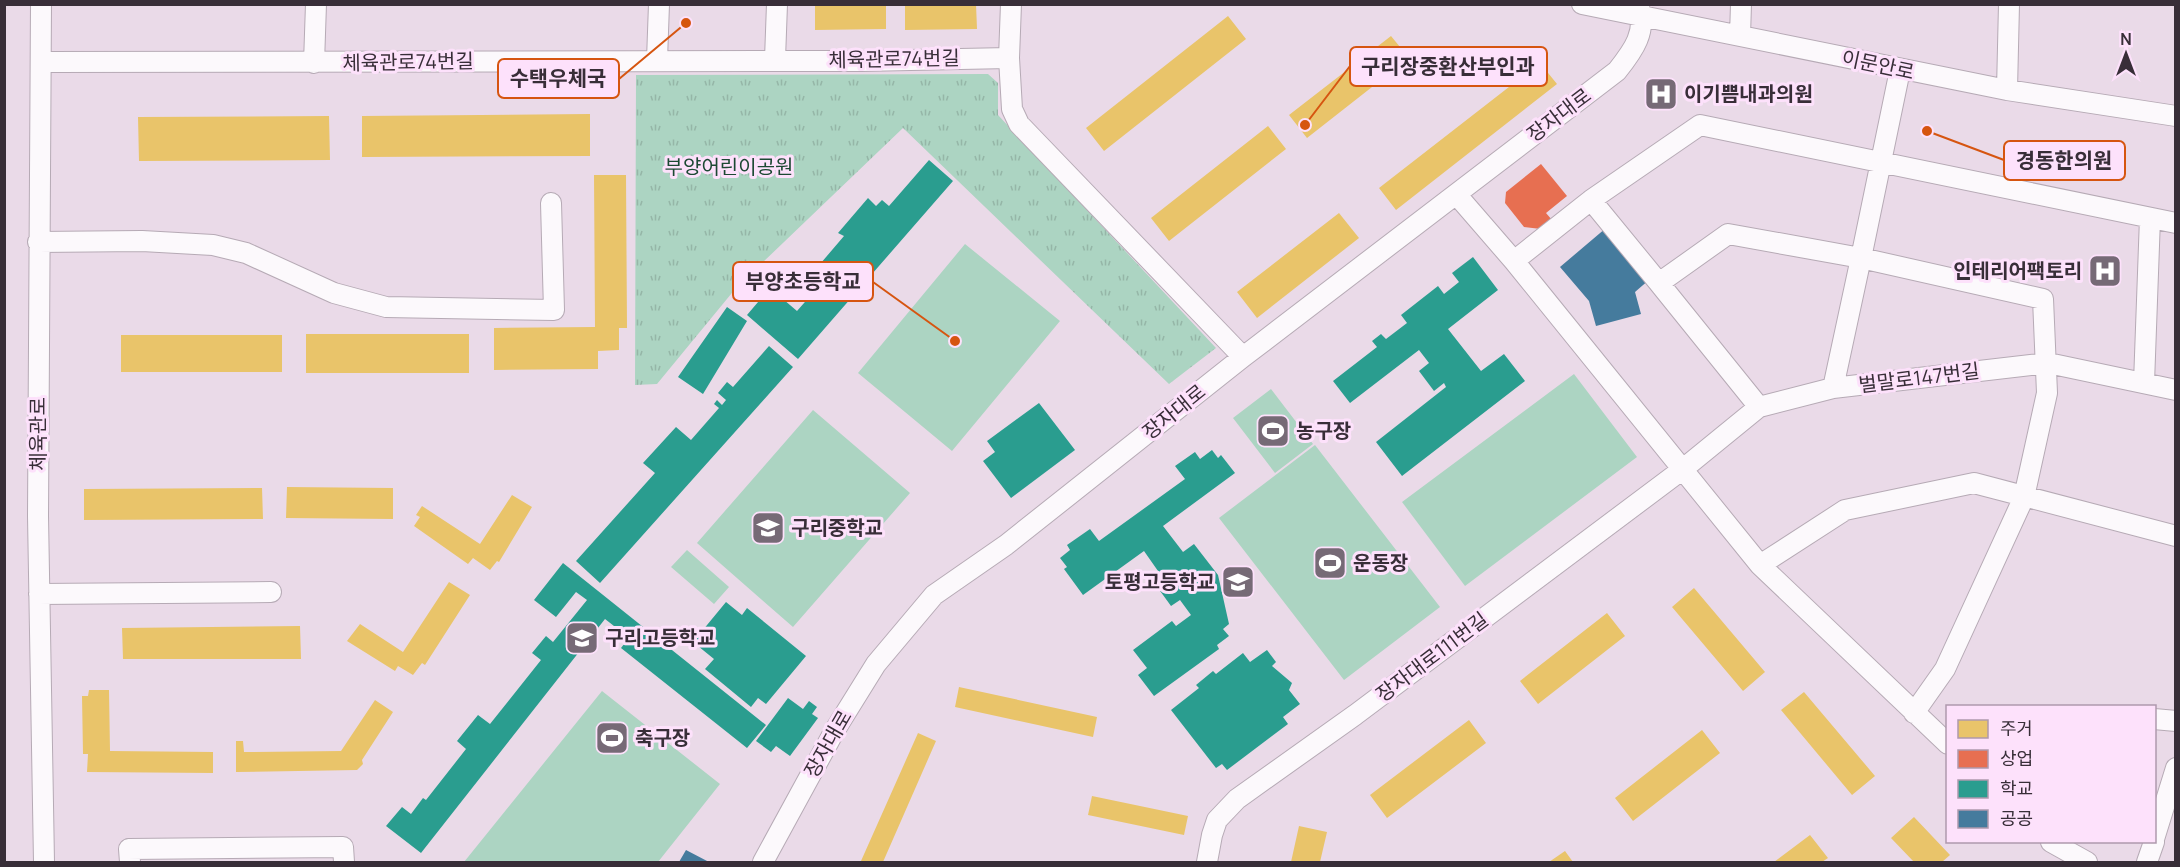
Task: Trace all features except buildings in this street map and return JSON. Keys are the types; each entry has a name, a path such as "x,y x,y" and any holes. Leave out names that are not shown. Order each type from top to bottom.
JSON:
{"street":[{"name":"체육관로","path":"41,4 39,594 44,862"},
{"path":"314,63 316,4"},
{"path":"657,60 659,4"},
{"path":"775,59 777,4"},
{"path":"1011,4 1009,58 1012,109 1019,124 1243,357"},
{"name":"이문안로","path":"1582,4 1640,11 1740,36 1900,70 2007,90 2175,116"},
{"path":"1740,36 1741,4"},
{"path":"2007,90 2009,4"},
{"name":"장자대로","path":"763,862 835,730 876,664 929,601 1006,545 1243,357 1617,71 1636,46 1640,11"},
{"name":"체육관로74번길","path":"41,62 314,63 1009,58"},
{"path":"1833,388 1900,70"},
{"path":"1514,261 1591,200 1700,124 2175,223"},
{"path":"1456,194 1514,261 1760,565 1946,743"},
{"path":"1591,200 1759,407"},
{"path":"39,242 142,241 213,245 246,253 334,293 386,307 554,310 551,203"},
{"path":"2144,383 2150,218"},
{"path":"1659,283 1728,234 1861,258 2043,299 2048,363 2047,393 2025,497 1945,669 1914,713"},
{"name":"벌말로147번길","path":"1683,469 1759,407 1833,388 2048,363 2175,390"},
{"name":"장자대로111번길","path":"1208,862 1217,820 1237,799 1355,715 1683,469"},
{"path":"1760,565 1845,510 1974,483 2175,536"},
{"path":"39,594 271,592"},
{"path":"2156,718 2175,721"},
{"path":"2156,833 2175,768"},
{"path":"2053,843 2087,862"},
{"path":"2147,862 2153,843"},
{"path":"130,862 129,849 343,847 344,862"}],"green space":[{"name":"부양어린이공원","path":"988,74 998,83 998,115 1216,348 1169,384 903,128 736,288 657,384 635,385 636,75"},
{"path":"965,244 1060,321 952,451 858,373"},
{"name":"운동장","path":"1574,374 1637,457 1465,586 1402,502"},
{"name":"농구장","path":"1271,389 1313,444 1275,473 1233,418"},
{"path":"813,410 910,493 793,627 697,543"},
{"name":"운동장","path":"1315,445 1440,607 1344,680 1219,518"},
{"path":"687,550 729,587 714,604 671,567"},
{"name":"축구장","path":"602,691 720,784 658,862 464,862"}],"place":[{"name":"수택우체국","path":"686,23"},
{"name":"이기쁨내과의원","path":"1661,94"},
{"name":"구리장중환산부인과","path":"1305,125"},
{"name":"경동한의원","path":"1927,131"},
{"name":"인테리어팩토리","path":"2105,271"},
{"name":"부양초등학교","path":"955,341"},
{"name":"농구장","path":"1273,431"},
{"name":"구리중학교","path":"768,528"},
{"name":"운동장","path":"1330,563"},
{"name":"토평고등학교","path":"1238,582"},
{"name":"구리고등학교","path":"582,638"},
{"name":"축구장","path":"612,738"}]}
